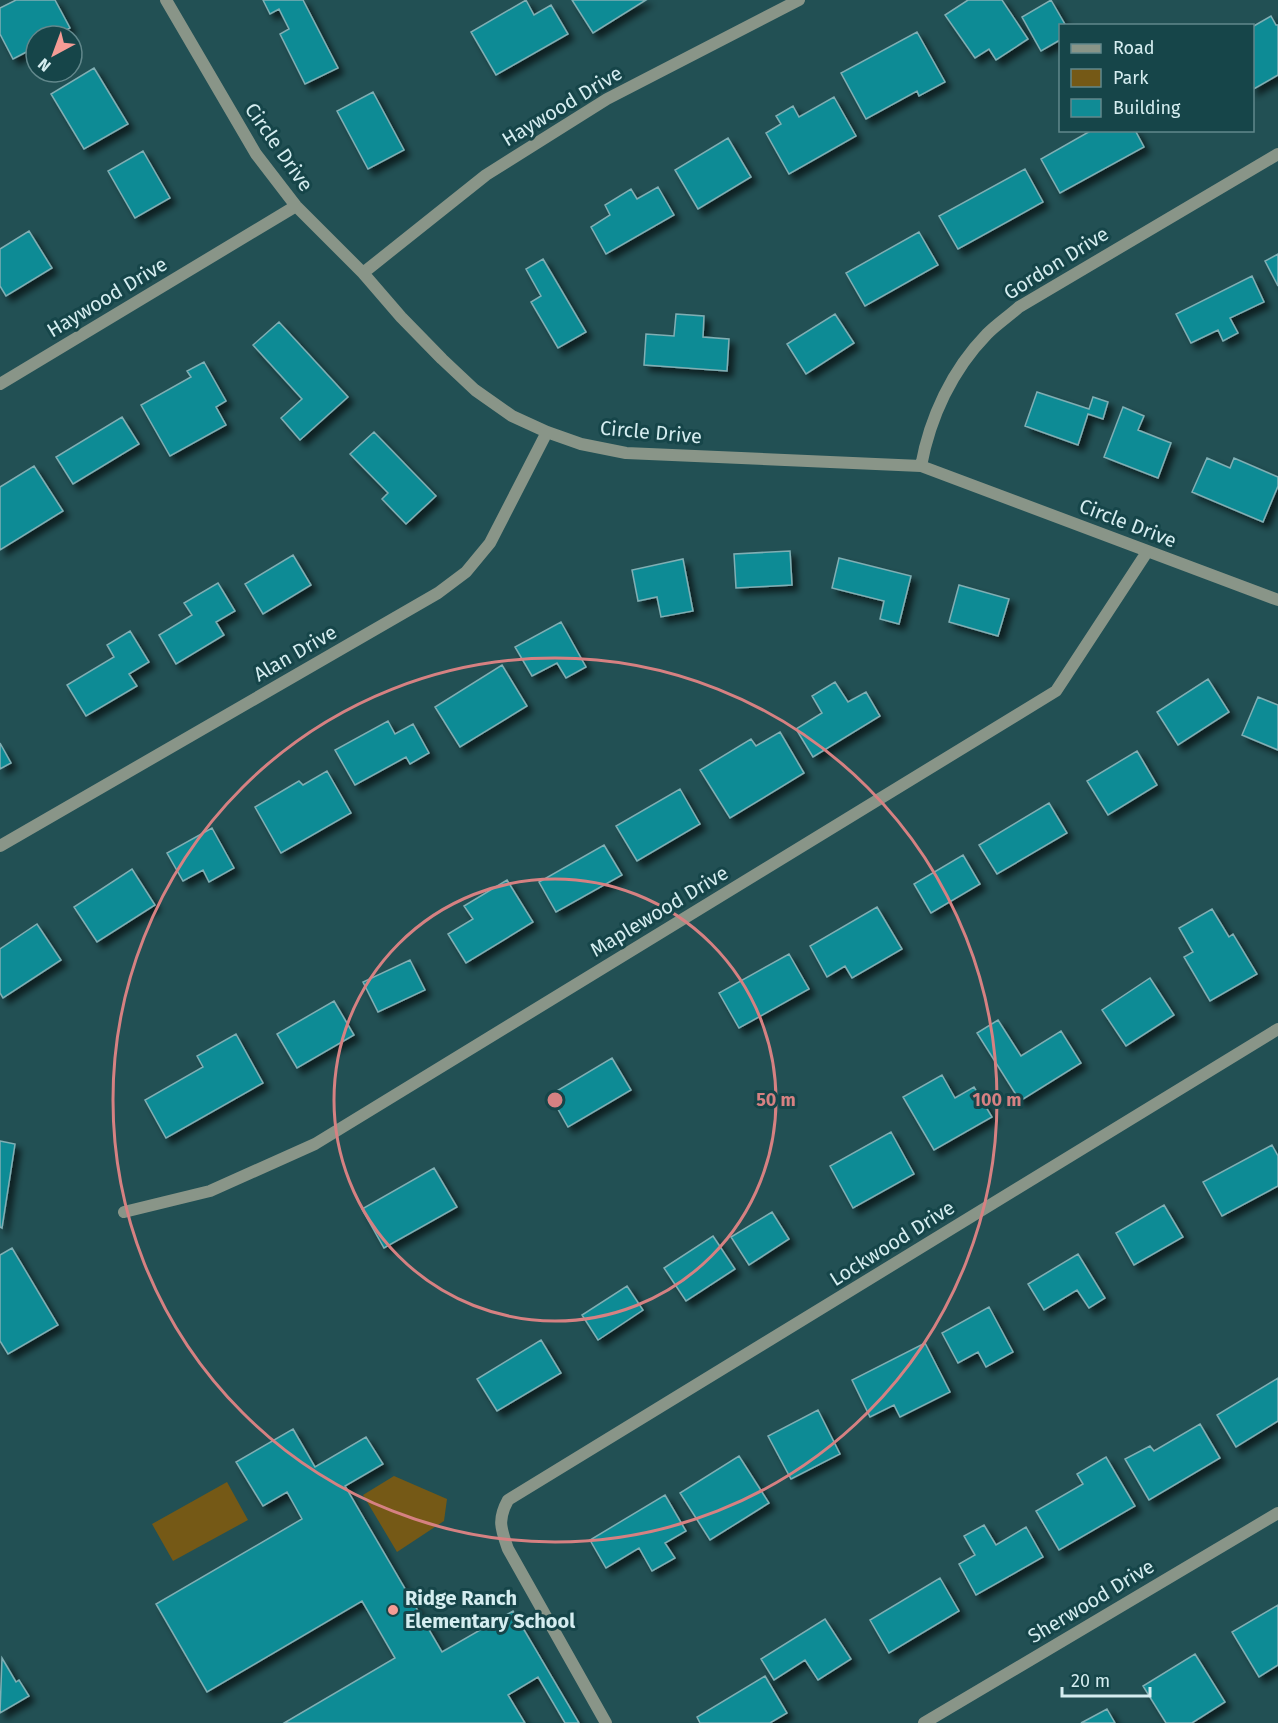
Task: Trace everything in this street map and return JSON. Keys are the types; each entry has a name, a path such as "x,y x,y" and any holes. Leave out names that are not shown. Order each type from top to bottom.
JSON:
{"street":[{"name":"Circle Drive","path":"166,0 256,154 296,206 363,273 401,317 475,390 512,416 581,444 626,453 921,466 1278,600"},
{"name":"Haywood Drive","path":"363,273 486,175 567,124 607,99 799,0"},
{"name":"Gordon Drive","path":"921,466 925,445 940,402 961,366 987,333 1019,307 1278,154"},
{"name":"Haywood Drive","path":"0,384 296,206"},
{"name":"Alan Drive","path":"0,846 438,593 466,572 490,543 547,432"},
{"name":"Maplewood Drive","path":"124,1212 210,1191 315,1144 1056,691 1147,552"},
{"name":"Lockwood Drive","path":"606,1723 508,1549 501,1528 501,1513 508,1500 1278,1029"},
{"name":"Sherwood Drive","path":"924,1723 1278,1513"}],"green space":[{"path":"394,1476 447,1499 444,1521 397,1552 363,1495"},
{"path":"227,1482 248,1520 173,1561 152,1524"}],"building":[{"path":"16,0 55,0 68,24 24,24 24,53 13,59 0,34 0,8"},
{"path":"263,0 303,0 338,68 305,84 280,34 289,29 279,9 270,14"},
{"path":"526,0 534,15 551,5 568,34 496,75 471,32"},
{"path":"572,0 646,0 593,33"},
{"path":"968,0 1002,0 1028,39 996,60 989,49 975,58 945,15"},
{"path":"1051,0 1065,24 1059,24 1059,41 1041,51 1022,17"},
{"path":"1271,16 1278,25 1278,75 1254,89 1254,26"},
{"path":"917,32 945,82 919,96 917,91 866,119 841,73"},
{"path":"94,68 128,124 84,149 51,94 68,84 84,84 84,74"},
{"path":"373,92 404,150 368,169 337,111"},
{"path":"834,97 856,136 789,174 766,133 781,124 776,116 793,106 799,117"},
{"path":"1088,132 1136,132 1144,147 1060,193 1041,159"},
{"path":"728,138 751,177 698,209 675,170"},
{"path":"143,151 170,198 135,218 108,171"},
{"path":"1025,169 1043,202 958,249 939,216"},
{"path":"658,187 674,215 606,254 591,227 610,215 605,205 631,189 637,199"},
{"path":"29,231 52,268 6,296 0,286 0,249"},
{"path":"919,232 938,265 865,306 846,273"},
{"path":"1278,254 1278,286 1265,261"},
{"path":"543,259 586,332 558,348 531,302 541,296 526,269"},
{"path":"1252,276 1264,302 1230,318 1238,333 1223,341 1218,330 1191,343 1176,314"},
{"path":"676,314 704,316 703,337 729,339 727,371 644,365 646,334 674,336"},
{"path":"835,314 854,343 806,374 787,344"},
{"path":"279,322 348,397 300,440 281,418 302,399 253,345"},
{"path":"204,362 226,401 216,407 226,425 170,456 141,405 191,377 187,371"},
{"path":"1037,392 1089,409 1093,397 1108,402 1103,419 1088,414 1078,445 1025,426"},
{"path":"1123,407 1144,416 1138,430 1171,443 1158,478 1104,457"},
{"path":"122,417 139,444 73,484 56,457"},
{"path":"374,432 436,496 406,524 382,499 388,493 350,454"},
{"path":"1207,458 1230,468 1234,458 1278,477 1278,486 1263,522 1192,492"},
{"path":"34,466 63,511 0,550 0,487"},
{"path":"790,551 792,585 736,588 734,554"},
{"path":"293,555 311,585 263,614 245,584"},
{"path":"839,558 911,576 899,624 880,619 884,601 832,588"},
{"path":"683,559 693,611 661,617 657,597 638,601 632,570"},
{"path":"218,583 235,611 216,622 224,635 176,664 159,635 192,615 184,603"},
{"path":"959,585 1009,599 998,636 949,622"},
{"path":"561,622 586,667 566,678 557,663 532,676 515,647"},
{"path":"130,631 149,662 129,674 137,686 86,716 67,685 114,657 107,645"},
{"path":"502,665 527,706 460,747 435,707"},
{"path":"1208,679 1229,712 1178,745 1157,712"},
{"path":"835,682 848,702 866,692 880,716 813,757 796,729 822,713 812,696"},
{"path":"1258,697 1278,705 1278,750 1242,735"},
{"path":"388,721 395,734 413,724 429,753 410,764 406,757 355,785 335,750"},
{"path":"780,732 804,773 730,818 700,770 751,739 756,746"},
{"path":"0,743 11,763 0,769"},
{"path":"1137,751 1157,785 1108,815 1087,781"},
{"path":"327,771 351,813 281,853 255,807 299,781 303,785"},
{"path":"680,789 700,824 637,861 616,826"},
{"path":"1049,803 1067,833 997,874 979,845"},
{"path":"212,828 234,868 209,882 203,870 183,881 167,853"},
{"path":"604,845 622,875 556,912 539,882"},
{"path":"963,855 980,884 931,913 914,884"},
{"path":"132,869 155,905 97,942 74,907"},
{"path":"507,880 533,922 466,963 448,934 473,919 464,906"},
{"path":"877,907 902,949 852,978 845,966 827,977 810,946"},
{"path":"1212,909 1229,937 1233,934 1257,974 1210,1001 1184,957 1193,952 1179,928"},
{"path":"37,924 61,960 3,998 0,993 0,949"},
{"path":"789,954 809,989 739,1028 719,993"},
{"path":"410,960 425,990 378,1012 363,982"},
{"path":"1150,978 1174,1015 1126,1046 1102,1010"},
{"path":"334,1001 354,1035 297,1068 277,1034"},
{"path":"998,1020 1021,1056 1061,1031 1081,1063 1020,1101 977,1033"},
{"path":"236,1034 263,1083 166,1138 145,1100 203,1067 197,1056"},
{"path":"612,1058 631,1090 568,1127 550,1095"},
{"path":"942,1075 955,1098 974,1087 992,1117 934,1150 903,1097"},
{"path":"891,1132 914,1174 853,1208 830,1166"},
{"path":"0,1141 15,1144 2,1228 0,1227"},
{"path":"1272,1145 1278,1156 1278,1186 1222,1216 1203,1182"},
{"path":"434,1168 457,1207 384,1248 362,1209"},
{"path":"1164,1205 1183,1237 1134,1265 1116,1233"},
{"path":"772,1212 789,1239 749,1265 731,1237"},
{"path":"713,1236 735,1269 686,1301 664,1268"},
{"path":"12,1248 58,1325 8,1354 0,1341 0,1255"},
{"path":"1078,1254 1105,1298 1089,1308 1077,1290 1044,1310 1028,1284"},
{"path":"627,1286 643,1310 598,1340 582,1315"},
{"path":"989,1307 1013,1352 986,1367 978,1352 958,1363 942,1333"},
{"path":"541,1340 561,1373 497,1411 477,1379"},
{"path":"925,1343 950,1392 900,1417 894,1405 870,1417 852,1380"},
{"path":"1278,1378 1278,1421 1236,1447 1217,1415"},
{"path":"818,1410 840,1454 791,1479 768,1436"},
{"path":"1200,1424 1220,1458 1149,1500 1125,1459 1150,1446 1154,1451"},
{"path":"293,1429 315,1467 366,1437 383,1464 345,1486 442,1652 513,1611 579,1723 565,1723 538,1677 508,1695 525,1723 284,1723 395,1658 362,1601 207,1692 156,1604 302,1519 287,1492 263,1506 236,1462"},
{"path":"739,1456 769,1503 710,1540 680,1493"},
{"path":"1106,1457 1135,1506 1059,1550 1036,1511 1083,1484 1077,1474"},
{"path":"665,1495 686,1531 665,1543 675,1558 652,1571 639,1548 606,1568 590,1540"},
{"path":"984,1525 996,1545 1026,1527 1043,1557 976,1595 959,1564 975,1555 964,1536"},
{"path":"940,1578 959,1611 889,1653 870,1620"},
{"path":"1278,1605 1278,1665 1259,1677 1232,1632"},
{"path":"825,1619 851,1659 818,1680 805,1660 774,1680 761,1659"},
{"path":"1195,1654 1225,1702 1192,1723 1166,1723 1143,1686"},
{"path":"2,1658 16,1682 19,1680 29,1696 0,1713"},
{"path":"765,1676 787,1713 770,1723 700,1723 697,1717"},
{"path":"1107,1709 1115,1723 1081,1723"}],"place":[{"name":"Ridge Ranch Elementary School","path":"393,1610"}]}
